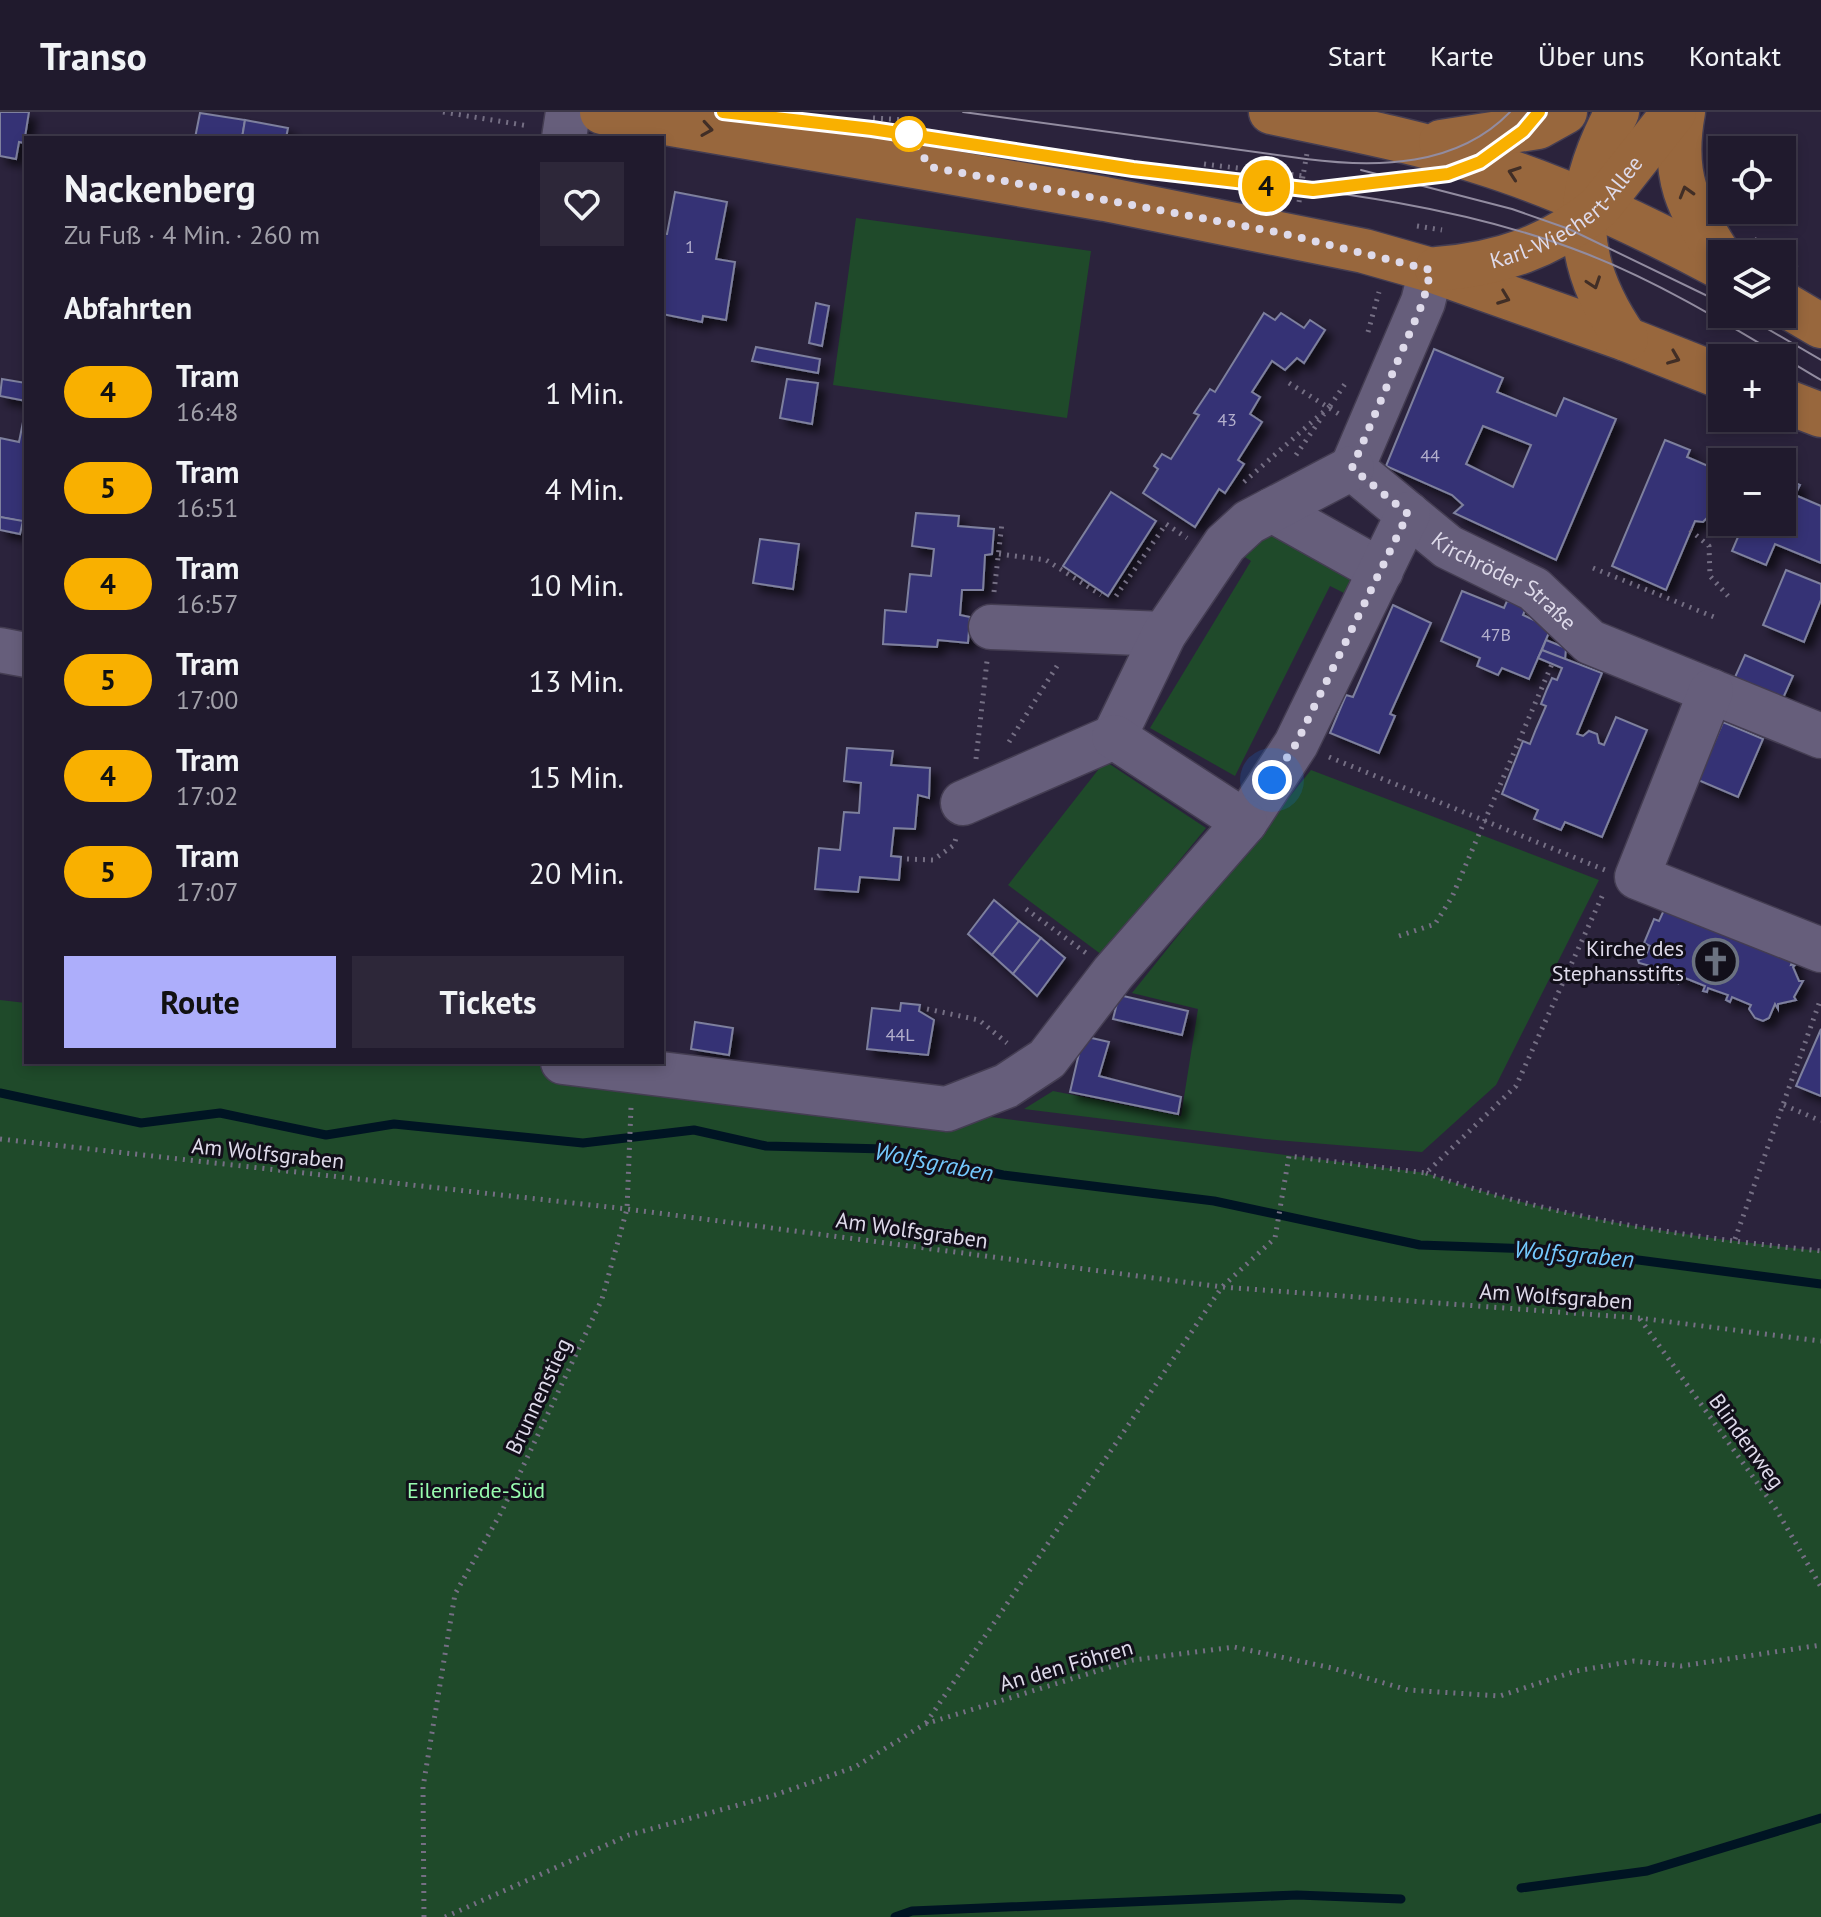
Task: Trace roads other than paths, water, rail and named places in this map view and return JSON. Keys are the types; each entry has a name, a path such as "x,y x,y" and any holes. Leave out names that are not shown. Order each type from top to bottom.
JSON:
{"main road":[{"path":"1418,144 1523,131 1538,127 1565,112"},
{"path":"1617,112 1597,155 1589,210 1590,277 1599,299 1626,339"},
{"name":"Karl-Wiechert-Allee","path":"1431,270 1515,257 1589,210 1674,112"},
{"path":"1683,112 1679,136 1684,194 1710,240"},
{"path":"1292,116 1418,144 1523,176 1589,210 1708,262"},
{"path":"574,124 767,126 1281,233 1431,270 1708,371"},
{"path":"1796,311 1821,326"},
{"path":"1796,405 1821,415"}],"street":[{"path":"967,801 1114,737 1164,634 1225,544 1249,522 1352,468 1423,302 1431,270"},
{"name":"Kirchröder Straße","path":"1352,468 1448,547 1534,589 1590,642 1711,691 1817,723"},
{"path":"1272,510 1381,571"},
{"path":"581,1064 947,1109 1006,1086 1036,1067 1047,1059 1113,973 1245,822 1296,744 1408,514"},
{"path":"991,627 1096,616 1164,634"},
{"path":"0,650 24,655"},
{"path":"1711,691 1625,875 1821,950"},
{"path":"1114,737 1245,822"}],"waterway":[{"name":"Wolfsgraben","path":"0,1093 141,1123 220,1113 326,1135 394,1124 583,1143 694,1130 766,1146 885,1149 1003,1175 1214,1201 1420,1245 1562,1250 1821,1284"},
{"path":"1521,1888 1647,1871 1821,1818"},
{"path":"895,1917 912,1911 1297,1895 1401,1899"}],"tram line":[{"path":"722,112 905,134 1103,165 1364,197 1477,220 1533,235 1617,267 1706,312 1821,380"},
{"name":"4","path":"723,112 872,129 1133,169 1313,190 1448,174 1480,162 1523,131 1539,112"},
{"path":"963,112 1306,159 1360,163 1415,160 1441,153 1466,144 1510,112"},
{"path":"1333,188 1418,178 1472,163 1519,134 1539,112"},
{"path":"1361,170 1512,209 1569,229 1708,296"},
{"path":"1766,328 1821,360"}],"place":[{"name":"Kirche des Stephansstifts","path":"1715,961"}],"park label":[{"name":"Eilenriede-Süd","path":"476,1490"}]}
